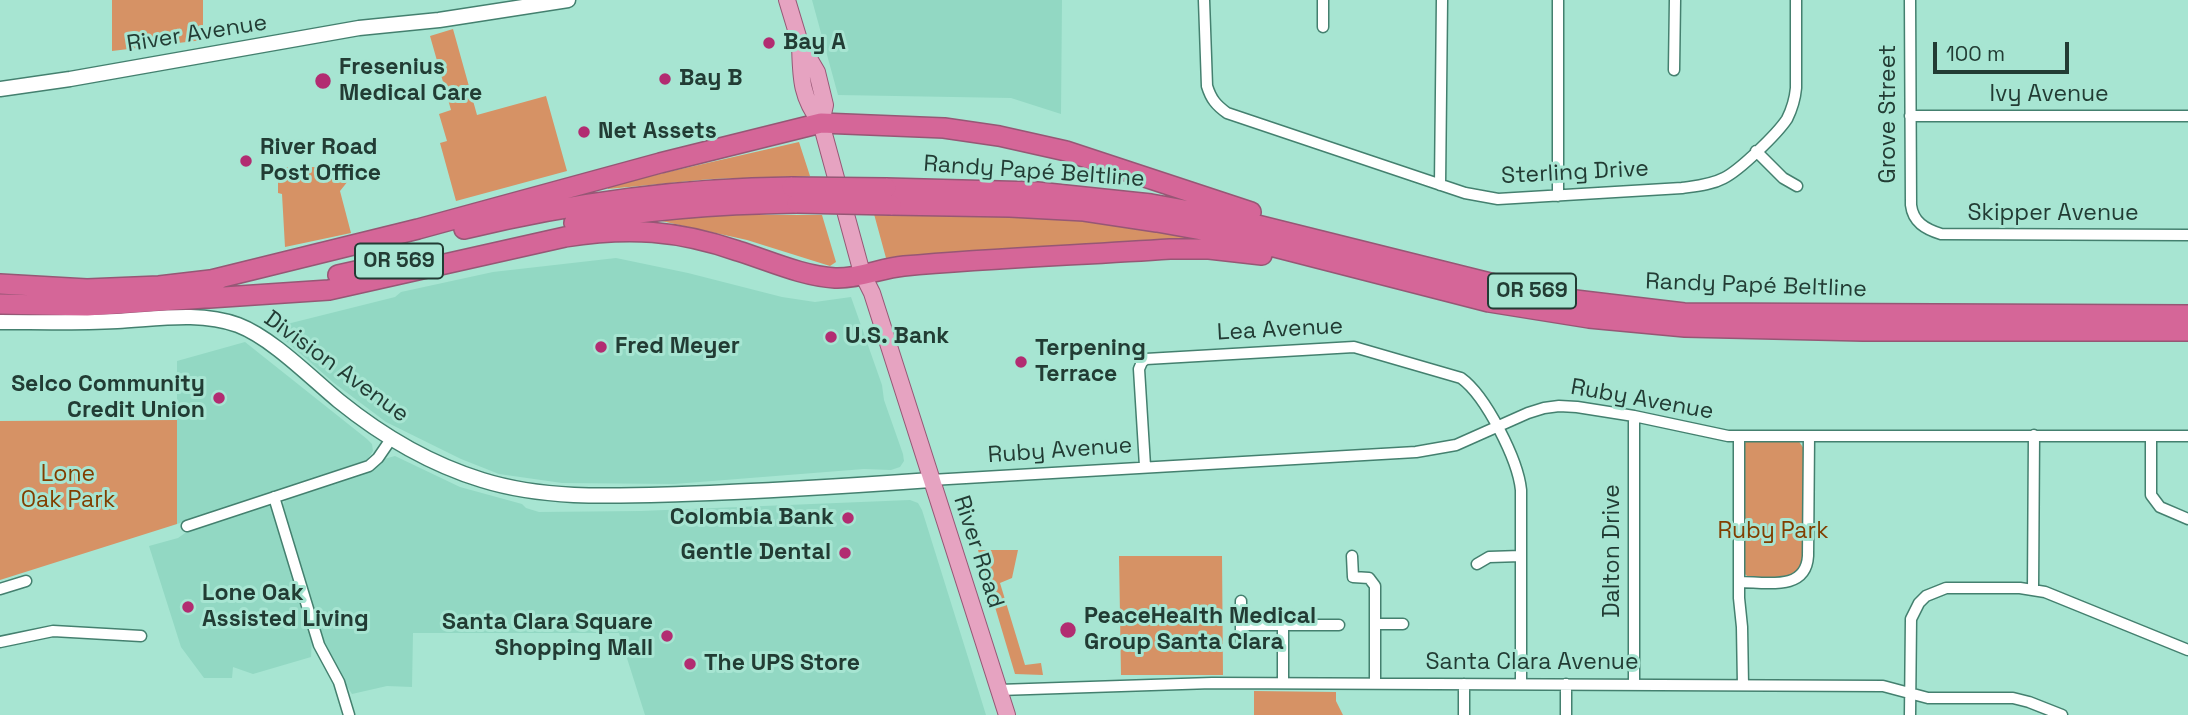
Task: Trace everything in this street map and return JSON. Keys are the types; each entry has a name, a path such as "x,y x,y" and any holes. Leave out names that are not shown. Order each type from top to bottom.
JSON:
{"highway":[{"path":"208,290 660,163 821,124 944,128 999,136 1066,151 1365,250"},
{"name":"Randy Papé Beltline","path":"0,303 87,306 208,290 266,273 341,259 517,217 678,192 888,196 1037,192 1151,204 1229,218 1503,286 1575,300 1684,313 2188,315"},
{"name":"Randy Papé Beltline","path":"888,196 1084,211 1224,234 1489,302 1589,318 1685,327 1863,331 2188,331"},
{"path":"208,290 329,290 541,242 600,232 653,231 678,234 716,244 819,276 842,278 901,266 1170,249 1242,252 1391,277"},
{"name":"Randy Papé Beltline","path":"0,284 87,289 159,286 208,290"}],"main road":[{"path":"787,0 800,43 817,72 825,105 821,124 862,273"},
{"name":"River Road","path":"862,273 865,300 887,361 906,402 1007,715"}],"street":[{"name":"River Avenue","path":"0,89 359,28 439,20 568,0"},
{"name":"Sterling Drive","path":"1205,0 1207,86 1211,98 1227,113 1440,185 1498,200 1682,188 1722,180 1782,125 1794,101 1796,0"},
{"path":"1323,0 1323,27"},
{"path":"1440,185 1442,0"},
{"path":"1558,0 1558,196"},
{"path":"1674,70 1675,0"},
{"name":"Grove Street","path":"1910,0 1911,205 1913,217 1920,224"},
{"name":"Ivy Avenue","path":"1910,116 2188,117"},
{"path":"1756,151 1783,178 1797,186"},
{"name":"Skipper Avenue","path":"1920,224 1941,234 2188,235"},
{"name":"Division Avenue","path":"0,322 192,317 229,322 265,340 371,426 391,439 480,480 526,490 622,495 802,489 931,480"},
{"name":"Lea Avenue","path":"1145,466 1139,369 1142,362 1151,358 1359,348 1461,378 1478,394 1497,427"},
{"name":"Ruby Avenue","path":"931,480 1416,452 1456,445 1528,413 1559,406 1634,416 1711,434 1739,436 2188,436"},
{"name":"Dalton Drive","path":"1634,416 1634,685"},
{"path":"1497,427 1519,474 1521,684"},
{"path":"2033,589 2034,435"},
{"path":"1739,436 1739,582 1743,685"},
{"path":"1739,582 1788,582 1799,578 1806,570 1809,436"},
{"path":"2151,436 2151,495 2160,506 2188,519"},
{"path":"187,526 369,466 391,439"},
{"path":"274,497 319,645 337,678 349,715"},
{"path":"1352,556 1353,577 1366,578 1375,584 1375,683"},
{"path":"1477,564 1489,557 1521,556"},
{"path":"0,589 26,581"},
{"path":"1910,715 1909,628 1919,603 1937,590 1955,587 2033,589 2188,650"},
{"path":"1241,601 1241,642"},
{"path":"1375,624 1403,624"},
{"path":"1241,625 1339,625"},
{"path":"1283,625 1283,683"},
{"path":"0,642 53,631 141,636"},
{"name":"Santa Clara Avenue","path":"999,690 1152,684 1283,683 1883,686 1935,698 2013,698 2061,715"},
{"path":"1464,684 1464,715"},
{"path":"1566,684 1566,715"}],"shaded area":[{"path":"812,0 1062,0 1061,114 1011,98 838,95"},
{"path":"616,258 782,297 815,302 851,297 903,454 904,461 900,467 891,470 864,469 674,484 562,483 499,474 461,459 386,422 334,383 278,334 291,323 395,297 401,292 493,272"},
{"path":"245,342 367,439 372,444 373,451 367,460 177,524 177,361"},
{"path":"395,456 460,487 522,504 539,512 641,511 910,500 918,503 986,715 645,715 619,633 413,633 412,687 387,686 352,694 326,654 281,508 286,499 373,470 384,459"},
{"path":"267,504 274,509 312,638 311,657 253,674 233,667 232,678 204,678 181,647 149,546 178,538 192,528"}],"green space":[{"path":"112,0 203,0 203,40 112,51"},
{"path":"453,29 477,115 546,96 567,171 456,201 440,143 447,141 439,114 451,110 430,36"},
{"path":"799,142 810,176 711,179 608,189 607,186"},
{"path":"278,167 317,167 319,179 351,172 352,176 340,191 351,233 285,247 282,194 278,193"},
{"path":"965,213 1085,220 1204,237 1204,241 1083,244 886,258 874,214"},
{"path":"688,215 822,215 836,262 830,266 747,240 657,220"},
{"name":"Lone Oak Park","path":"177,420 177,524 0,580 0,421"},
{"name":"Ruby Park","path":"1798,440 1804,449 1804,560 1800,570 1786,578 1748,577 1743,572 1743,445 1747,441"},
{"path":"978,550 1018,550 1012,578 1000,583 1025,665 1041,663 1043,675 1015,674"},
{"path":"1119,556 1222,556 1223,675 1121,675"},
{"path":"1254,691 1336,692 1336,701 1343,715 1254,715"}],"place":[{"name":"Bay A","path":"769,43"},
{"name":"Bay B","path":"665,79"},
{"name":"Fresenius Medical Care","path":"323,81"},
{"name":"Net Assets","path":"584,132"},
{"name":"River Road Post Office","path":"246,161"},
{"name":"U.S. Bank","path":"831,337"},
{"name":"Fred Meyer","path":"601,347"},
{"name":"Terpening Terrace","path":"1021,362"},
{"name":"Selco Community Credit Union","path":"219,398"},
{"name":"Colombia Bank","path":"848,518"},
{"name":"Gentle Dental","path":"845,553"},
{"name":"Lone Oak Assisted Living","path":"188,607"},
{"name":"PeaceHealth Medical Group Santa Clara","path":"1068,630"},
{"name":"Santa Clara Square Shopping Mall","path":"667,636"},
{"name":"The UPS Store","path":"690,664"}]}
